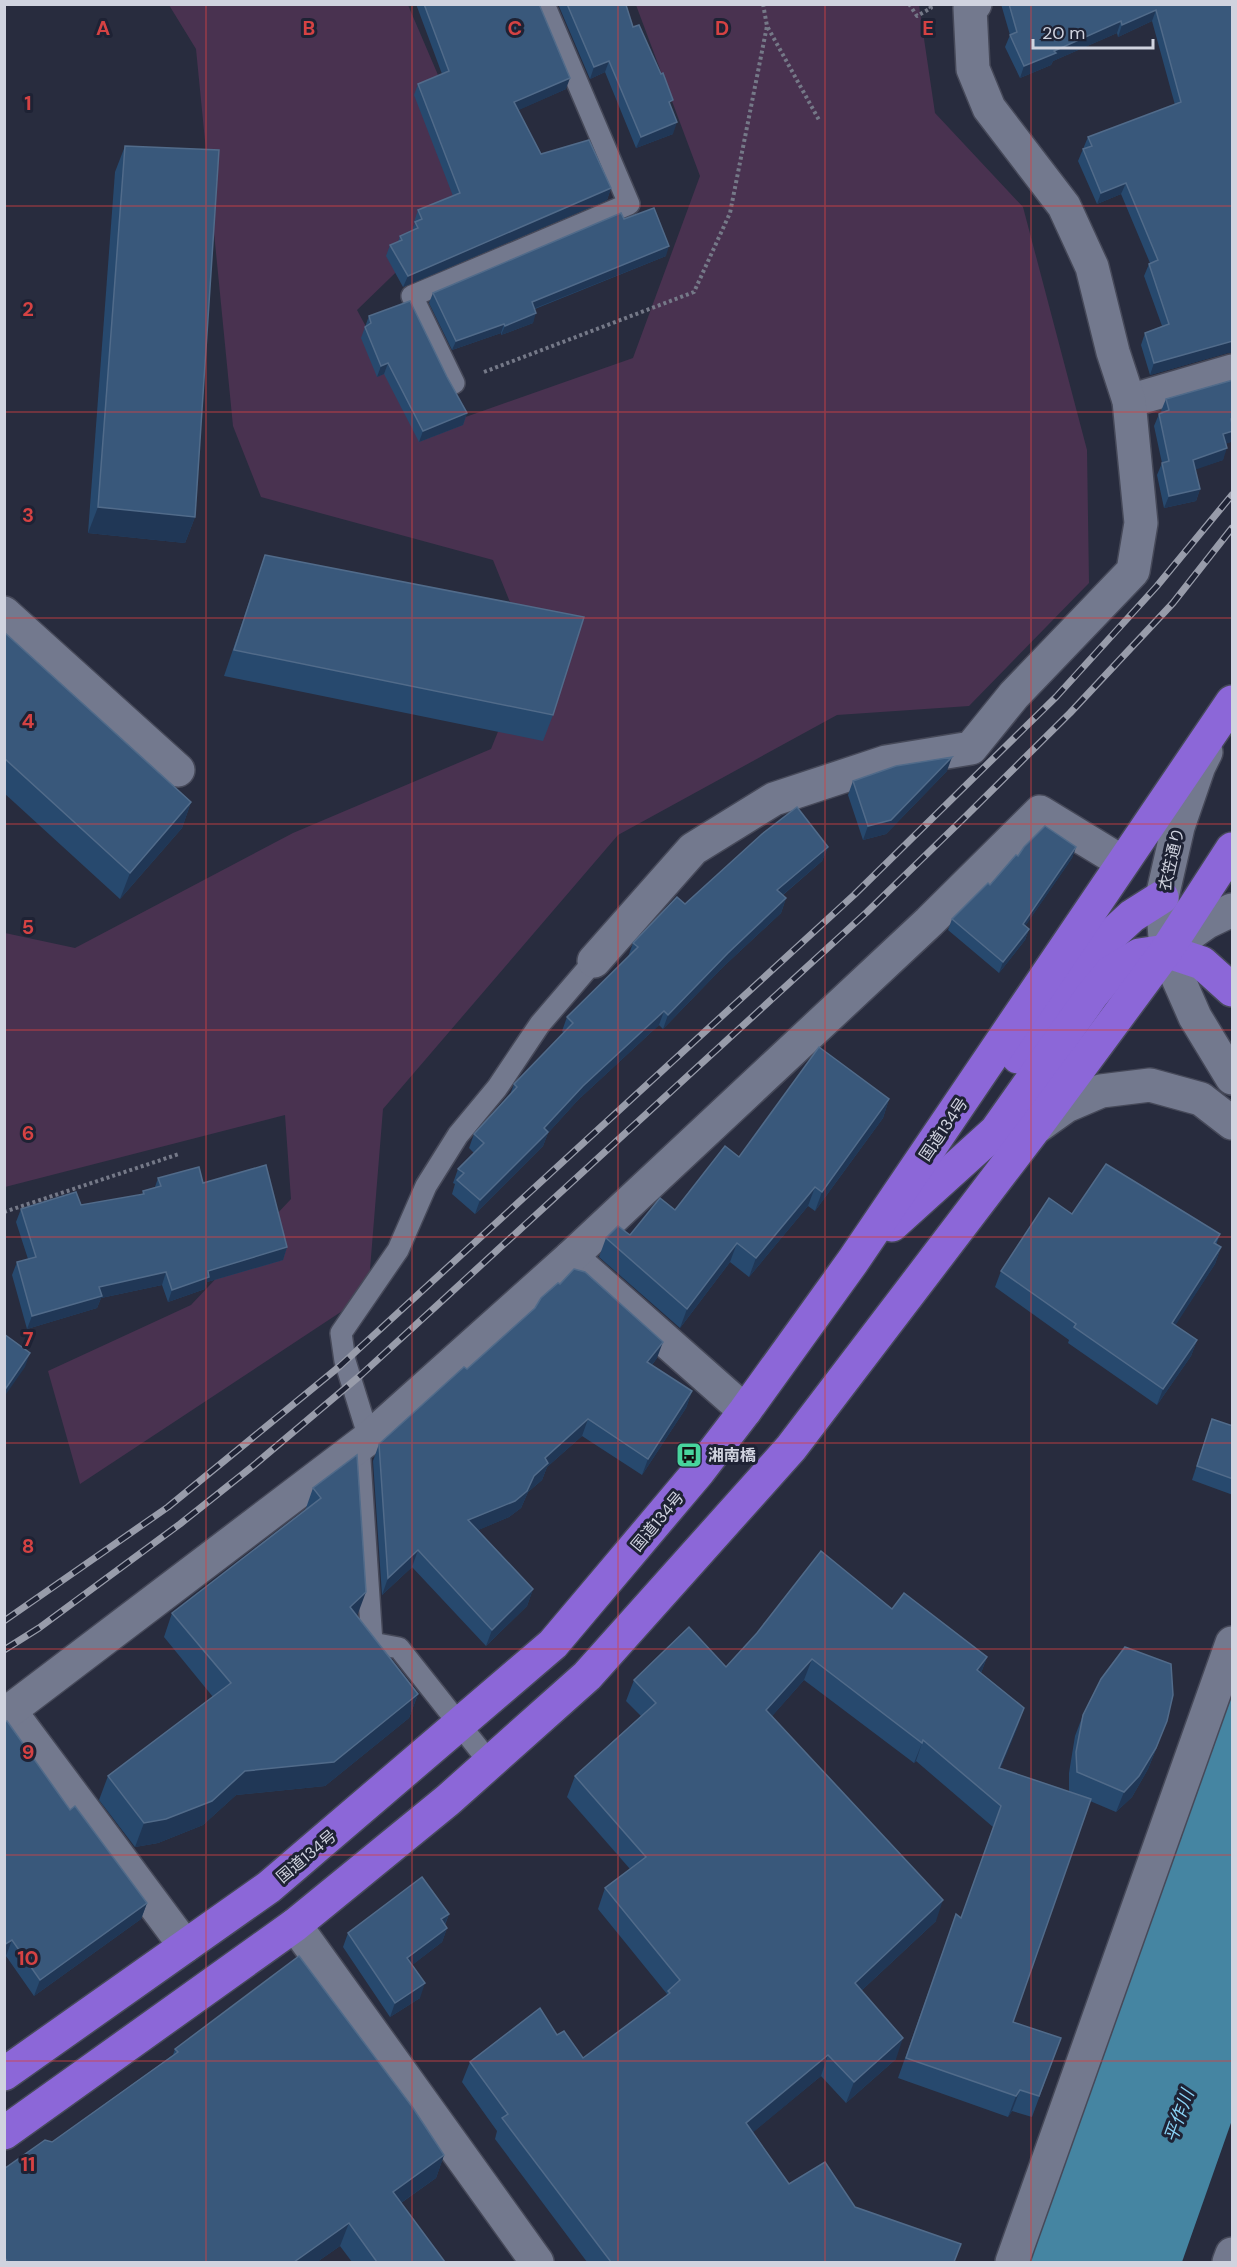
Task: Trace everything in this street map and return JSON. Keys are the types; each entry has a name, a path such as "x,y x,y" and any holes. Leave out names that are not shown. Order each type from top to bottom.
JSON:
{"highway":[{"name":"国道134号","path":"4,2074 269,1887 553,1644 699,1472 745,1412 853,1261 1231,704"},
{"path":"4,2133 295,1925 448,1800 587,1676 791,1448 1035,1128 1166,951 1229,859"},
{"path":"853,1261 976,1118 1095,950 1132,916 1162,897"},
{"path":"853,1261 996,1131 1092,995 1111,972 1139,955 1166,951 1202,963 1233,990"}],"street":[{"path":"594,961 693,849 774,800 886,762 971,748 1014,694 1133,572 1141,522 1129,401 1113,352 1092,267 1064,206 989,108 973,69 970,8 975,4"},
{"path":"1129,401 1233,371"},
{"path":"4,613 178,770"},
{"name":"衣笠通り","path":"1231,704 1199,766 1178,827 1162,897 1166,951 1195,1017 1233,1078"},
{"path":"185,1946 7,1713 364,1441 571,1257 929,921 1040,812 1122,862"},
{"path":"1162,897 1229,859"},
{"path":"1166,951 1207,922 1233,910"},
{"path":"1035,1128 1066,1106 1101,1091 1150,1085 1201,1099 1233,1123"},
{"path":"571,1257 745,1412"},
{"path":"1012,2262 1233,1643"},
{"path":"295,1925 537,2262"},
{"path":"1229,2262 1233,2254"}],"lane":[{"path":"454,383 412,296 629,204 544,4"},
{"path":"490,1763 399,1648 372,1643 364,1441 345,1361 342,1333 398,1251 426,1186 458,1135 497,1088 540,1024 594,961"}],"path":[{"path":"454,383 694,292 730,213 767,26 764,4"},
{"path":"909,4 917,16 931,8 929,4"},
{"path":"767,26 819,120"},
{"path":"4,1212 179,1154"}],"shaded area":[{"path":"169,5 408,5 444,89 455,215 357,310 423,432 633,358 700,176 636,5 919,5 935,113 1023,207 1087,450 1089,583 969,706 837,715 618,835 383,1109 368,1294 80,1484 48,1371 191,1305 291,1199 285,1115 5,1187 5,933 75,948 293,833 491,749 530,652 493,560 261,497 233,426 196,49"}],"water":[{"name":"平作川","path":"1232,1690 1232,2120 1182,2262 1030,2262"}],"building":[{"path":"424,4 539,4 570,78 514,102 541,154 589,140 611,188 408,276 390,245 402,240 400,236 418,228 415,222 422,219 418,210 460,193 418,84 449,71"},
{"path":"567,4 626,5 633,27 639,25 661,74 663,73 673,100 669,102 677,122 641,137 609,61 594,67"},
{"path":"1009,4 1233,4 1233,341 1154,363 1145,333 1169,324 1149,264 1158,260 1126,183 1101,193 1083,149 1092,146 1088,137 1181,102 1156,10 1122,25 1121,21 1024,66 1010,35 1017,32"},
{"path":"125,146 219,150 195,517 98,507"},
{"path":"654,208 669,246 532,302 536,313 505,326 504,324 456,341 433,293 621,213 624,219"},
{"path":"410,301 467,413 423,431 388,363 381,366 365,327 371,323 369,316"},
{"path":"1233,380 1233,418 1231,419 1233,431 1223,434 1227,448 1193,460 1200,489 1169,496 1162,463 1169,461 1159,414 1169,410 1166,399"},
{"path":"265,555 584,617 553,715 234,650"},
{"path":"4,632 191,802 130,873 4,758"},
{"path":"952,757 891,820 868,826 853,781 896,766"},
{"path":"797,807 828,847 777,890 786,898 668,1015 664,1011 583,1086 544,1128 548,1132 480,1200 457,1180 464,1173 458,1169 484,1143 474,1134 517,1087 514,1084 573,1023 567,1017 638,947 633,943 677,897 685,904 762,834"},
{"path":"1045,826 1076,847 1023,924 1029,929 1003,962 952,919 988,883 990,885"},
{"path":"819,1047 889,1099 822,1192 815,1187 756,1258 737,1243 687,1309 606,1238 618,1226 630,1235 660,1198 675,1210 725,1146 739,1157"},
{"path":"1106,1164 1220,1234 1214,1243 1221,1247 1172,1323 1197,1340 1163,1389 1074,1327 1076,1324 1001,1271 1049,1198 1072,1214"},
{"path":"266,1165 287,1247 208,1271 209,1277 172,1290 166,1272 99,1287 102,1296 32,1316 17,1262 36,1257 21,1209 76,1192 81,1205 144,1194 143,1191 161,1186 158,1178 199,1167 203,1183"},
{"path":"574,1269 585,1272 663,1342 647,1362 692,1391 648,1459 588,1419 545,1458 548,1463 534,1476 527,1491 515,1501 468,1520 533,1589 492,1630 418,1550 388,1578 379,1444 464,1367 467,1369 535,1308 541,1298 558,1283 560,1284"},
{"path":"4,1334 30,1353 4,1391"},
{"path":"1212,1419 1233,1426 1233,1479 1197,1466"},
{"path":"357,1455 366,1592 350,1607 418,1694 334,1762 245,1771 212,1801 166,1819 144,1823 108,1776 231,1683 172,1613 321,1498 313,1488"},
{"path":"821,1551 892,1609 904,1593 987,1657 977,1670 1024,1708 999,1768 1091,1799 1013,2022 1061,2038 1039,2096 1020,2090 1016,2096 906,2058 956,1914 961,1918 1001,1806 923,1740 922,1743 812,1659 766,1710 943,1900 855,1983 903,2038 854,2082 828,2055 746,2123 789,2184 825,2162 855,2207 961,2244 954,2262 611,2262 502,2118 508,2114 470,2062 540,2008 557,2035 564,2031 583,2058 670,1993 668,1991 680,1980 605,1888 646,1857 575,1776 656,1703 634,1680 689,1627 726,1667 757,1633"},
{"path":"1125,1647 1171,1664 1173,1695 1167,1721 1156,1748 1139,1776 1124,1792 1077,1772 1076,1752 1083,1715 1101,1679"},
{"path":"7,1721 70,1810 75,1806 147,1903 40,1980 12,1940 4,1945 4,1723"},
{"path":"422,1877 449,1914 441,1919 447,1928 407,1958 425,1983 395,2003 348,1933"},
{"path":"299,1956 413,2108 444,2155 393,2192 445,2262 377,2262 349,2223 294,2262 8,2262 4,2257 4,2169 45,2140 52,2142 178,2052 175,2049"}],"railway":[{"path":"4,1621 168,1507 340,1366 854,895 1056,697 1157,586 1232,495"},
{"path":"4,1650 39,1628 180,1524 362,1374 867,912 964,818 1070,713 1173,603 1232,528"}],"place":[{"name":"湘南橋","path":"689,1455"}]}
